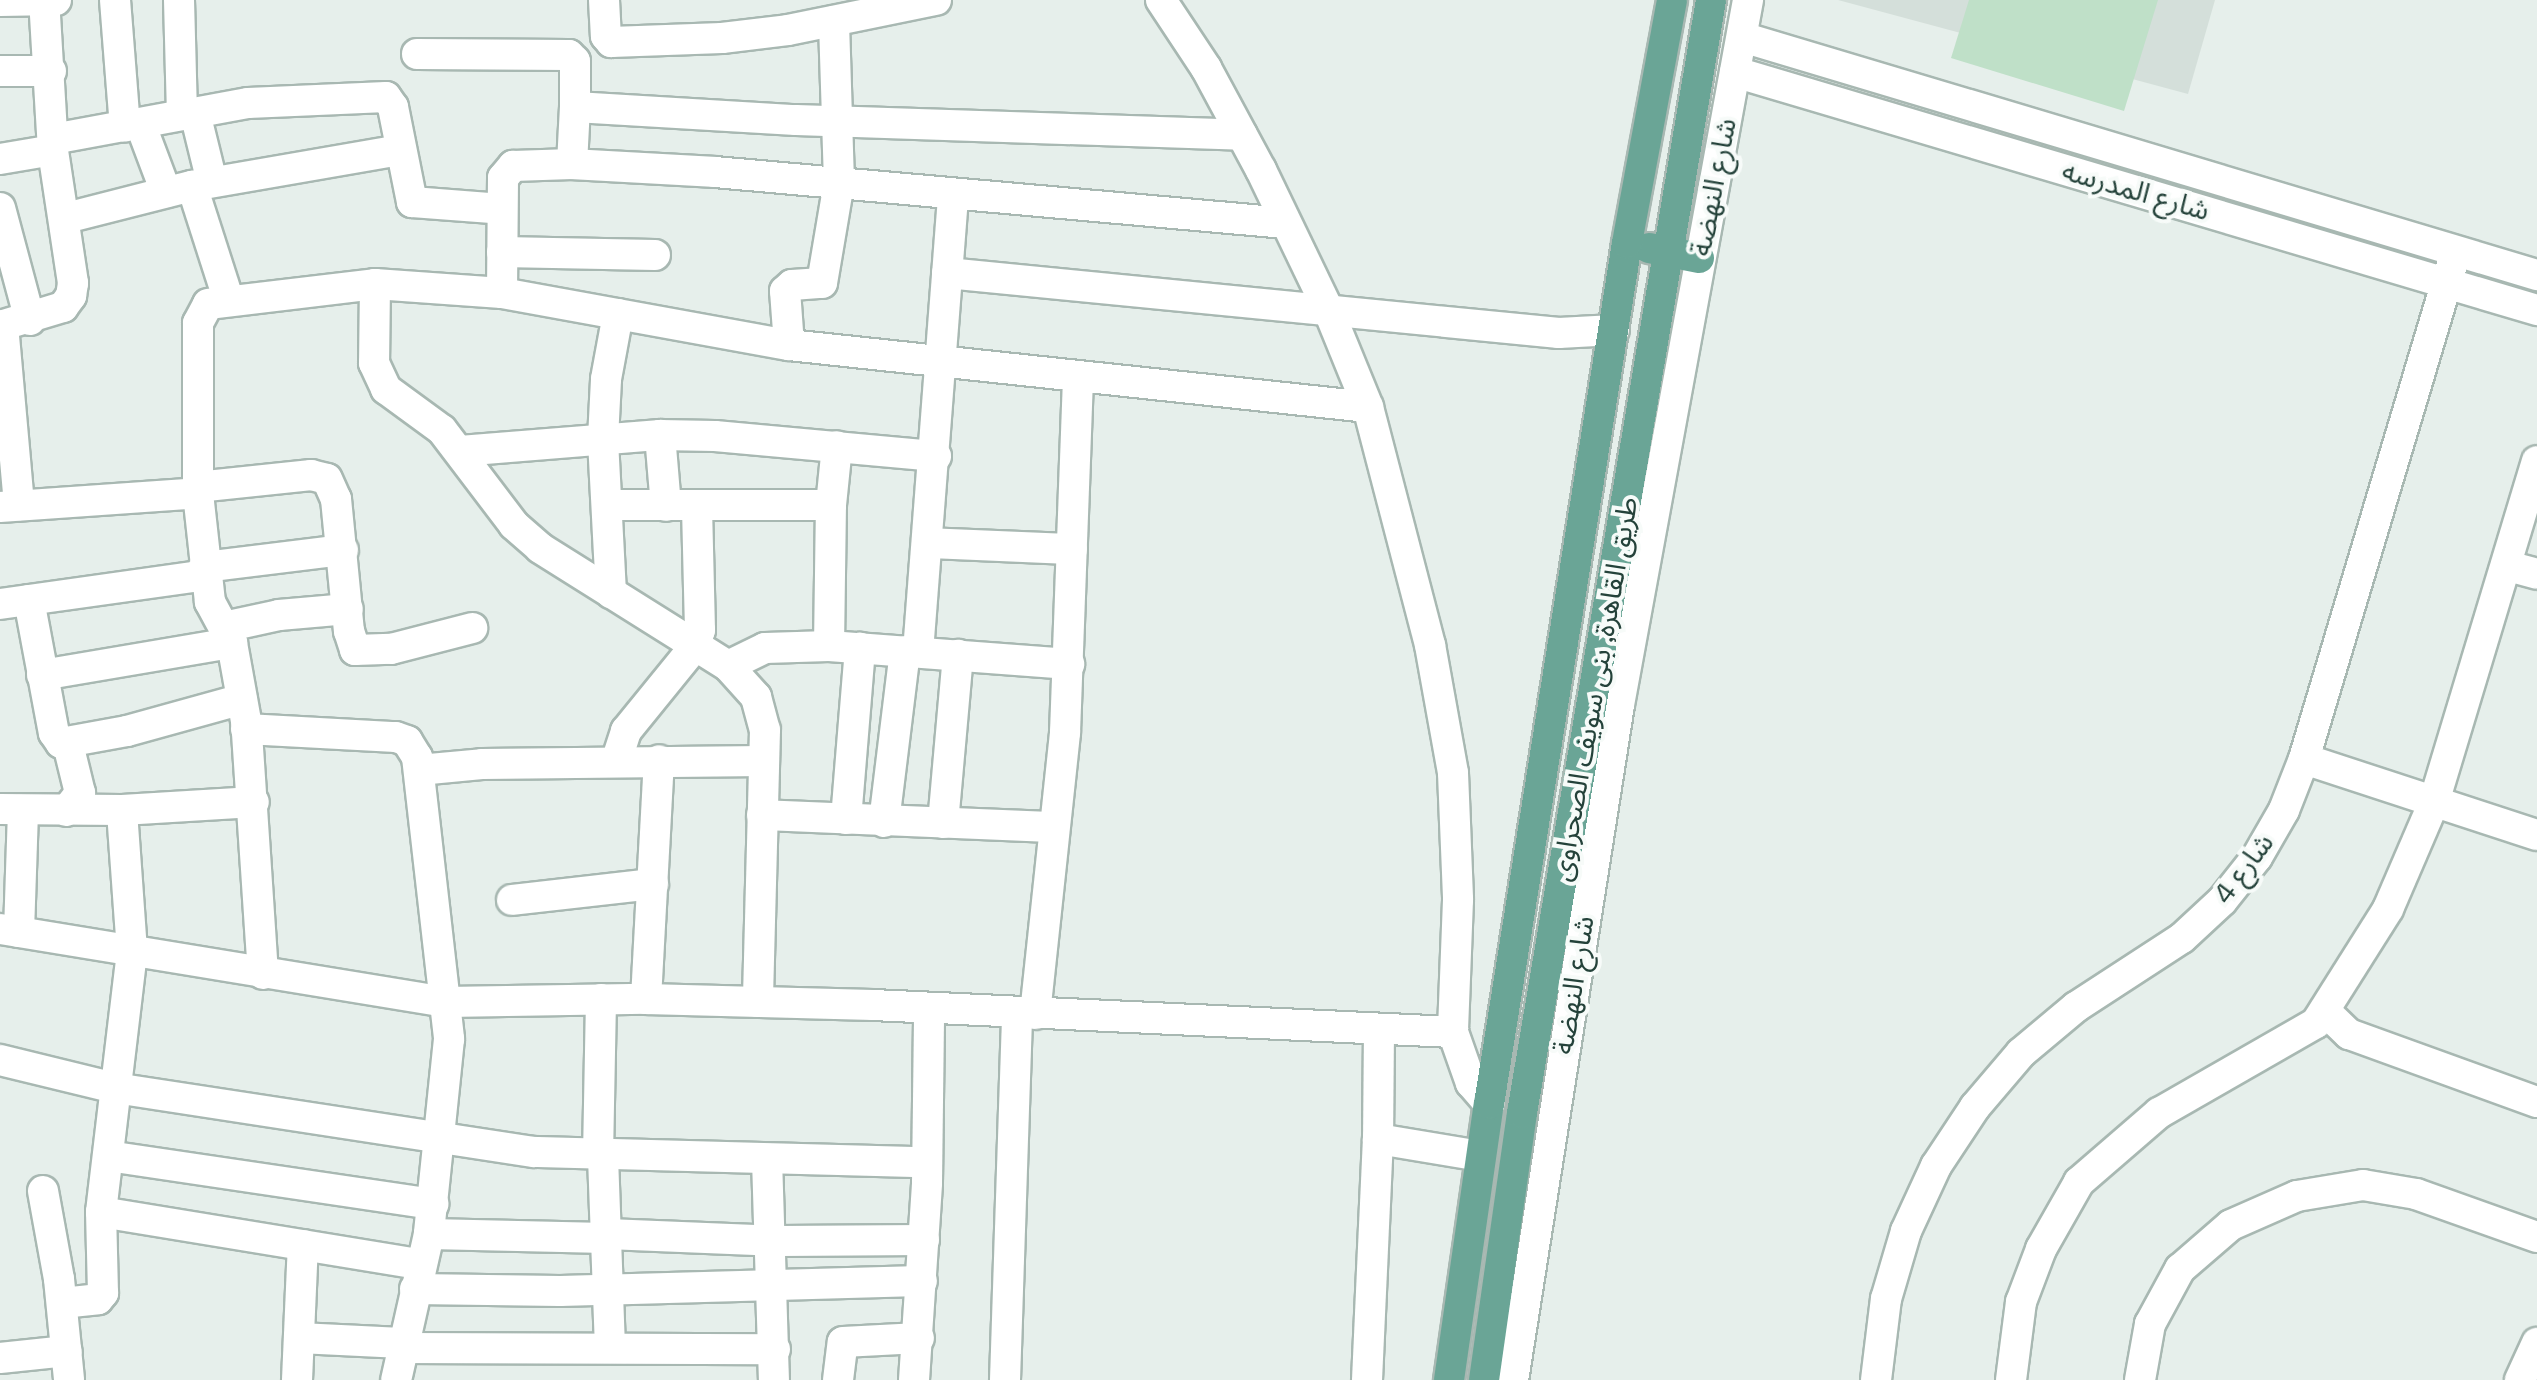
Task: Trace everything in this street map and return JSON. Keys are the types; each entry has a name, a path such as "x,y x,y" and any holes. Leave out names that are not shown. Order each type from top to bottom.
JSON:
{"main road":[{"name":"طريق القاهرة, بنى سويف الصحراوى","path":"1449,1380 1488,1104 1627,243 1672,0"},
{"name":"طريق القاهرة, بنى سويف الصحراوى","path":"1484,1380 1522,1112 1711,0"},
{"path":"1627,243 1699,258"}],"street":[{"path":"11,324 51,314 71,296 66,218 53,144 44,0"},
{"path":"0,1 56,0"},
{"path":"115,0 132,125 190,187"},
{"path":"178,0 190,187 228,298"},
{"path":"604,0 606,36 611,42 722,38 936,0"},
{"path":"1161,0 1206,68 1242,134 1328,309 1368,408 1430,645 1453,772 1458,883 1453,1032 1471,1083 1488,1104"},
{"name":"شارع النهضة","path":"1513,1380 1616,724 1748,0"},
{"path":"788,346 785,292 792,285 822,283 839,182 834,21"},
{"name":"شارع المدرسه","path":"1742,37 2537,275"},
{"path":"417,54 572,56 572,164"},
{"path":"0,71 51,71"},
{"name":"شارع المدرسه","path":"1735,72 2537,310"},
{"path":"0,159 132,125 248,102 386,97 393,107 412,202 502,210"},
{"path":"575,107 1242,134"},
{"path":"66,218 190,187 400,150"},
{"path":"502,293 503,178 508,169 572,164 839,182 1286,222"},
{"path":"884,822 928,543 953,195"},
{"path":"0,208 11,324 10,506 321,475 336,499 350,645 358,652 401,647 472,628"},
{"name":"شارع 4","path":"1876,1380 1886,1299 1906,1231 1936,1166 1974,1107 2022,1053 2076,1007 2182,938 2222,900 2256,858 2284,810 2304,759 2456,251"},
{"path":"502,252 654,256"},
{"path":"947,273 1559,332 1614,330"},
{"path":"374,284 374,363 378,381 424,414 460,451 514,525 540,548 728,666 764,710 758,1002"},
{"path":"263,974 254,802 244,714 228,635 210,602 198,490 198,323 208,304 228,298 374,284 502,293 788,346 1368,408"},
{"path":"610,593 603,439 606,380 618,314"},
{"path":"1005,1380 1026,1014 1054,827 1068,664 1078,377"},
{"path":"460,451 660,435 760,438 936,456"},
{"path":"660,435 666,506"},
{"path":"829,646 831,505 837,446"},
{"path":"2011,1380 2021,1302 2041,1249 2078,1182 2160,1113 2316,1024 2388,909 2434,802 2522,570 2537,461"},
{"path":"608,505 831,505"},
{"path":"616,762 626,730 694,646 702,617 698,506"},
{"path":"928,543 1072,550"},
{"path":"343,550 14,602 42,675 55,738 68,744 244,714 396,737 412,748 419,770 446,1002 442,1140 431,1219 396,1380"},
{"path":"42,675 228,635 279,615 348,609"},
{"path":"728,666 765,648 829,646 1068,664"},
{"path":"846,820 860,648"},
{"path":"943,824 958,655"},
{"path":"66,811 80,792 68,744"},
{"path":"2304,759 2537,835"},
{"path":"419,770 659,760 764,761"},
{"path":"646,999 659,760"},
{"path":"254,802 122,810 11,809 9,930 446,1002 758,1002 1453,1032"},
{"path":"62,1303 102,1296 100,1212 132,951 122,810"},
{"path":"762,815 1054,827"},
{"path":"512,900 653,884"},
{"path":"601,999 601,1156 610,1348"},
{"path":"914,1380 924,1240 929,1008"},
{"path":"2326,1012 2349,1034 2537,1102"},
{"path":"1366,1380 1378,1139 1379,1030"},
{"path":"0,1060 115,1088 442,1140 601,1156 927,1162"},
{"path":"1378,1139 1482,1156"},
{"path":"108,1156 431,1219 607,1236 924,1240"},
{"path":"768,1160 774,1380"},
{"path":"2140,1380 2150,1324 2180,1269 2231,1225 2297,1196 2362,1185 2416,1194 2537,1238"},
{"path":"0,1358 68,1366 62,1303 43,1192"},
{"path":"100,1212 303,1245 418,1277 607,1290 922,1281"},
{"path":"297,1380 303,1245"},
{"path":"299,1338 402,1345 776,1349"},
{"path":"838,1380 843,1342 919,1338"},
{"path":"2520,1380 2537,1343"}],"shaded area":[{"path":"1838,0 2215,0 2188,94"}],"green space":[{"path":"1969,0 2158,0 2124,111 1951,58"}]}
